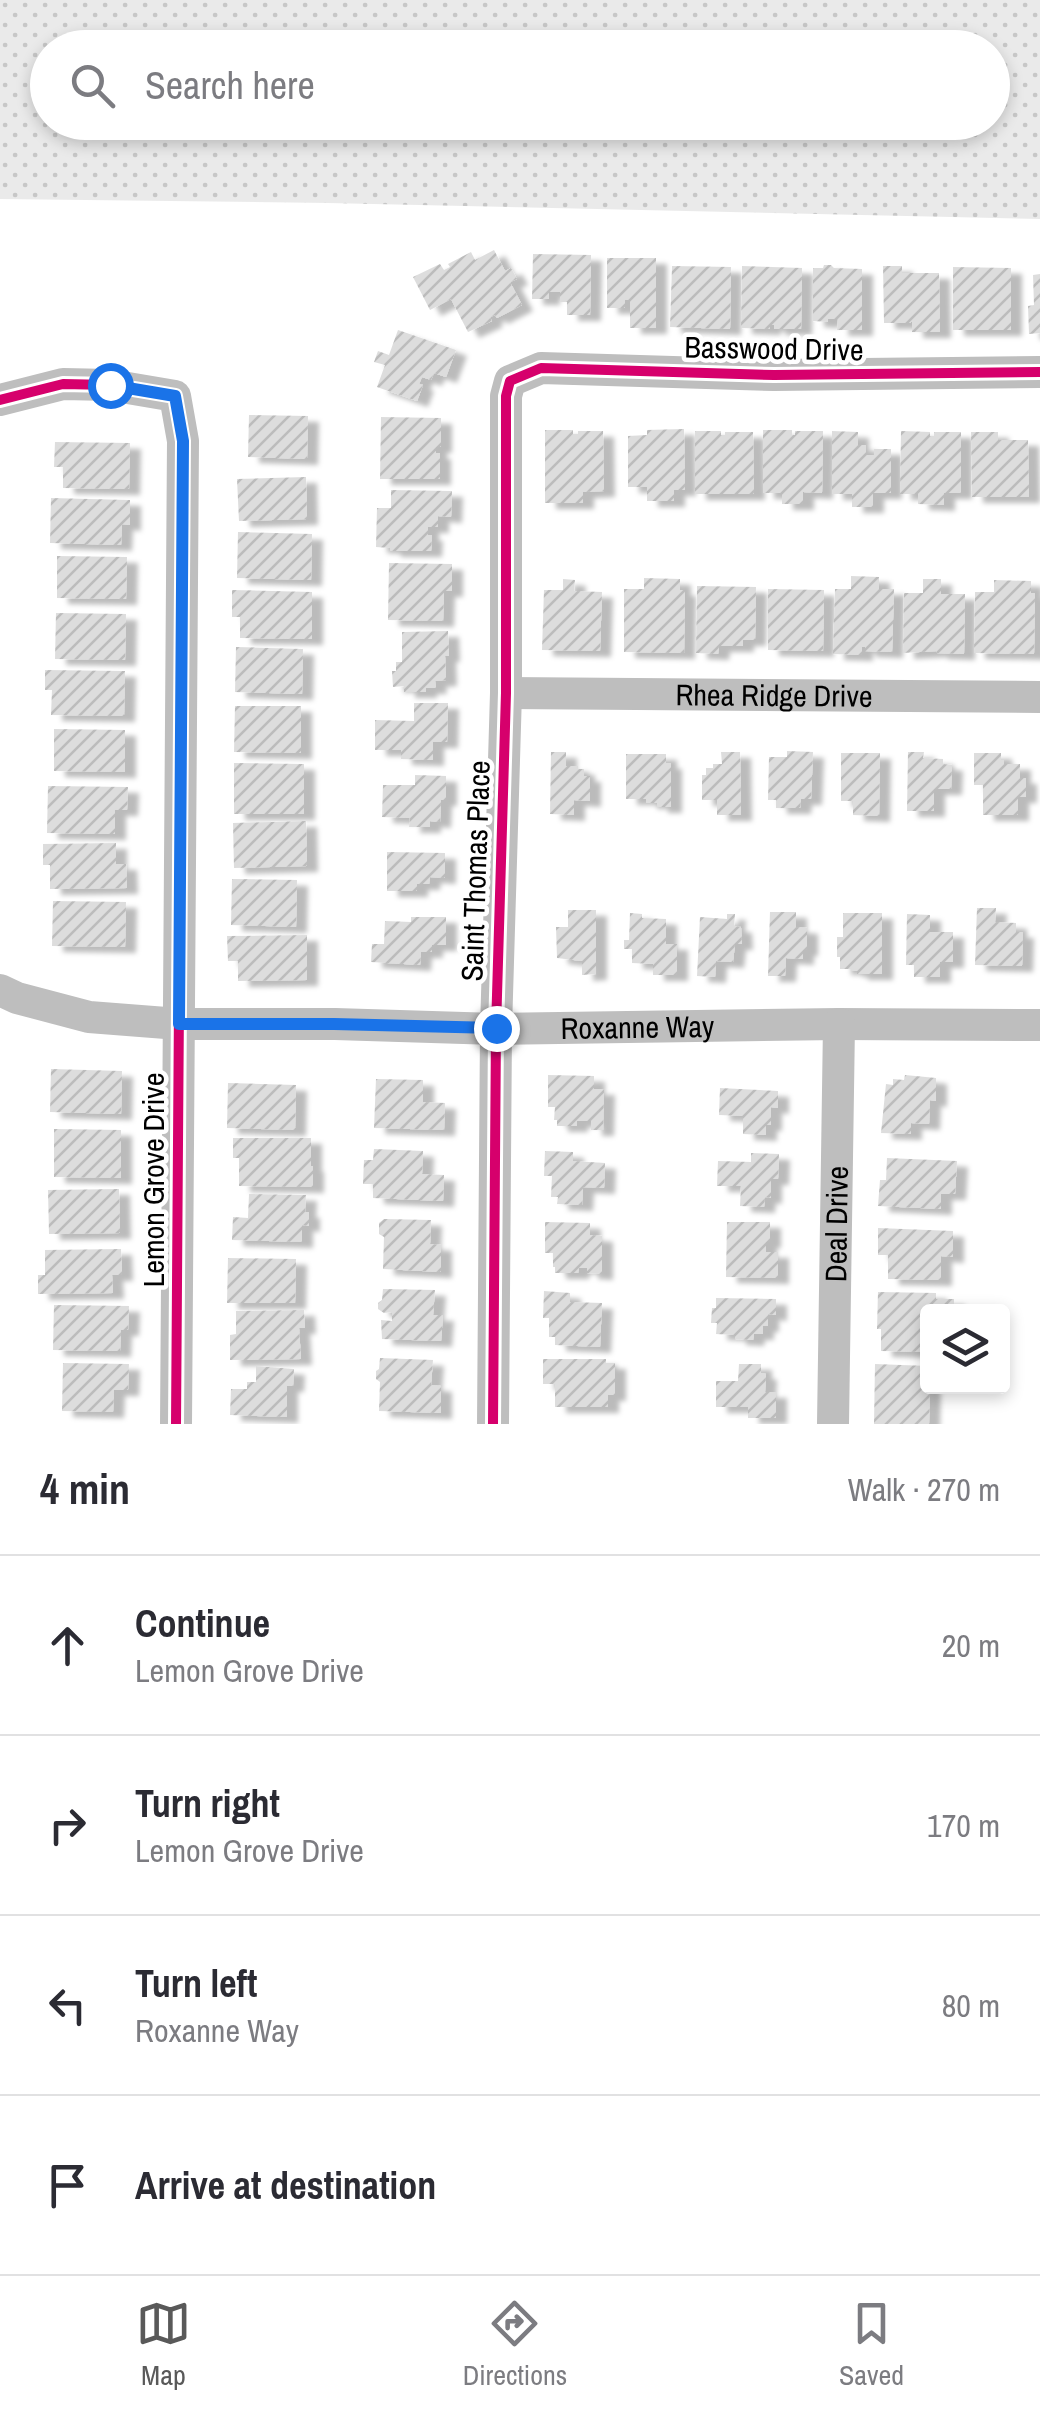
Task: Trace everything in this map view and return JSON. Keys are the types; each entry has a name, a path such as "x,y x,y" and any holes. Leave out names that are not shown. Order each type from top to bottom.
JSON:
{"street":[{"name":"Basswood Drive","path":"510,381 541,368 774,375 1040,372"},
{"name":"Saint Thomas Place","path":"493,1424 496,1028 506,693 506,396 510,381"},
{"name":"Lemon Grove Drive","path":"0,400 63,384 110,385 175,396 183,441 176,1424"},
{"name":"Rhea Ridge Drive","path":"506,693 1040,697"},
{"name":"Roxanne Way","path":"0,990 89,1017 179,1024 496,1028 1040,1025"},
{"name":"Deal Drive","path":"832,1424 838,1024"}],"shaded area":[{"path":"0,0 1040,0 1040,219 0,199"}],"building":[{"path":"494,250 505,271 511,268 517,279 510,282 522,305 497,318 490,317 492,321 468,332 451,299 430,310 413,277 440,264 444,270 471,252 475,260"},
{"path":"533,254 591,255 590,315 567,315 567,302 560,302 560,292 549,292 549,299 532,299"},
{"path":"607,258 656,258 656,328 630,328 630,300 625,300 625,308 607,308"},
{"path":"824,265 862,269 862,330 837,330 838,319 813,321 813,268"},
{"path":"672,266 731,267 730,329 670,327"},
{"path":"742,266 802,268 801,329 774,329 774,325 770,329 741,328"},
{"path":"883,266 902,266 902,273 939,273 940,332 912,332 912,321 884,323"},
{"path":"953,267 1011,268 1011,330 953,330"},
{"path":"1040,274 1040,333 1029,334 1028,306 1034,305 1033,275"},
{"path":"398,330 456,350 446,377 434,373 431,380 422,377 417,401 377,387 385,365 374,362 378,351 389,355"},
{"path":"249,415 308,416 307,459 248,457"},
{"path":"381,417 441,418 441,447 436,447 436,453 440,453 440,479 380,479"},
{"path":"684,429 685,490 674,490 674,501 647,501 647,487 628,487 628,436 647,435 647,430"},
{"path":"545,430 573,430 573,434 603,431 604,491 583,492 583,503 545,503"},
{"path":"763,430 792,430 792,435 795,431 823,431 822,493 803,492 803,504 782,504 782,493 763,493"},
{"path":"695,431 721,431 721,435 753,432 754,494 695,494"},
{"path":"832,431 858,432 858,445 866,445 866,455 874,455 874,449 891,449 891,493 873,493 873,507 852,507 852,494 832,494"},
{"path":"901,431 930,432 930,436 934,432 961,432 961,493 944,493 944,505 918,504 918,494 900,494"},
{"path":"971,432 998,432 998,440 1028,440 1029,497 972,497"},
{"path":"55,442 130,443 129,489 63,488 63,467 54,467"},
{"path":"306,477 307,519 239,521 237,479"},
{"path":"391,490 452,491 451,517 438,516 438,527 428,527 431,551 376,547 377,508 391,508"},
{"path":"51,498 130,500 130,525 122,524 121,545 50,543"},
{"path":"238,532 312,534 311,580 237,578"},
{"path":"57,556 127,557 126,599 57,598"},
{"path":"389,563 452,564 452,591 444,591 443,621 388,620"},
{"path":"851,576 879,577 879,589 894,589 892,652 865,651 862,647 862,655 833,654 835,589 851,589"},
{"path":"644,578 680,579 680,590 685,590 684,653 624,652 624,589 644,589"},
{"path":"563,579 575,580 574,591 602,592 600,651 542,650 544,590 563,590"},
{"path":"923,579 941,579 941,594 965,594 964,654 903,653 904,593 923,593"},
{"path":"994,580 1031,581 1031,593 1035,593 1034,654 974,653 975,592 994,592"},
{"path":"697,586 756,587 755,640 743,640 743,646 719,646 718,654 696,653"},
{"path":"768,589 824,590 823,651 768,650"},
{"path":"232,590 312,592 312,639 240,638 240,617 232,617"},
{"path":"56,613 126,614 125,660 55,659"},
{"path":"448,631 446,680 435,681 436,688 426,688 426,692 404,692 404,686 393,687 392,671 396,671 396,662 402,662 402,632"},
{"path":"236,647 303,649 302,694 235,692"},
{"path":"45,670 125,671 124,716 51,715 52,690 45,690"},
{"path":"414,703 448,703 447,742 433,742 433,760 401,759 401,750 375,750 375,720 414,721"},
{"path":"235,706 301,706 301,753 234,752"},
{"path":"54,729 125,730 125,772 54,771"},
{"path":"787,751 813,752 811,799 801,799 800,808 776,808 776,800 768,800 769,757 787,757"},
{"path":"551,752 566,752 566,766 578,766 584,769 584,776 590,776 590,801 574,800 574,815 550,814"},
{"path":"721,752 740,752 741,815 717,815 717,800 702,800 702,775 713,764 722,764"},
{"path":"908,752 924,752 923,758 943,759 943,764 952,765 951,789 934,789 934,811 907,811"},
{"path":"841,753 880,753 879,816 853,815 853,801 841,801"},
{"path":"974,753 1001,753 1004,764 1020,764 1020,778 1026,778 1026,797 1018,797 1018,815 983,815 983,785 974,785"},
{"path":"626,754 666,754 666,763 671,763 671,807 657,807 657,803 646,803 646,799 626,799"},
{"path":"234,763 304,764 304,814 234,814"},
{"path":"415,775 446,776 446,800 441,800 440,822 430,821 430,827 409,827 410,818 382,817 383,785 415,785"},
{"path":"48,786 128,787 127,810 115,810 115,834 47,833"},
{"path":"306,821 307,866 234,868 233,823"},
{"path":"116,843 116,864 126,864 127,888 50,889 50,865 43,865 43,844"},
{"path":"387,852 445,853 445,878 430,877 429,884 417,884 417,891 387,891"},
{"path":"232,879 297,880 296,927 231,925"},
{"path":"53,901 126,902 125,947 52,946"},
{"path":"977,908 996,908 995,922 1016,923 1016,932 1023,932 1022,966 975,965"},
{"path":"568,910 596,910 596,974 582,975 582,961 557,958 556,927 568,927"},
{"path":"770,912 796,912 796,927 807,928 803,959 786,958 785,976 768,976"},
{"path":"630,913 666,919 666,944 677,944 677,975 653,975 653,964 632,963 632,949 624,949 624,940 629,940"},
{"path":"843,913 882,913 882,974 840,969 837,937 843,937"},
{"path":"727,914 735,914 734,926 741,927 742,944 735,944 733,962 716,961 715,977 697,976 700,917 727,919"},
{"path":"907,914 930,915 930,932 953,932 953,962 940,962 940,977 914,977 914,965 906,965"},
{"path":"411,917 446,917 446,945 432,945 432,952 421,952 420,965 371,962 372,944 384,944 385,921 411,922"},
{"path":"307,935 307,980 238,981 238,961 228,961 227,936"},
{"path":"51,1069 122,1071 121,1114 50,1112"},
{"path":"548,1075 594,1076 594,1089 604,1089 603,1130 591,1130 591,1121 557,1126 555,1107 548,1107"},
{"path":"905,1075 936,1078 936,1101 930,1100 929,1124 911,1123 911,1134 881,1133 886,1084 893,1085 893,1079 904,1080"},
{"path":"376,1079 423,1080 423,1102 445,1103 444,1130 374,1128"},
{"path":"228,1083 296,1085 295,1130 227,1128"},
{"path":"720,1088 778,1091 778,1108 771,1107 771,1125 766,1125 766,1135 743,1134 743,1116 719,1115"},
{"path":"54,1129 121,1130 121,1178 54,1177"},
{"path":"233,1138 311,1138 313,1187 239,1186 239,1158 233,1158"},
{"path":"374,1149 423,1151 422,1174 444,1175 443,1201 373,1198 373,1184 363,1184 364,1160 373,1160"},
{"path":"545,1151 573,1152 573,1161 605,1163 604,1188 583,1187 582,1205 557,1204 558,1197 551,1197 552,1176 544,1176"},
{"path":"751,1153 779,1154 778,1179 771,1179 771,1198 765,1197 764,1207 740,1206 741,1186 717,1186 718,1161 751,1162"},
{"path":"887,1158 957,1161 955,1194 941,1194 941,1209 878,1206 880,1180 886,1180"},
{"path":"119,1189 120,1233 49,1234 48,1190"},
{"path":"249,1194 306,1195 309,1226 302,1225 302,1242 232,1240 233,1217 248,1218"},
{"path":"384,1219 431,1220 430,1244 441,1245 441,1272 383,1269 384,1237 379,1234 379,1223"},
{"path":"545,1222 590,1223 590,1235 602,1236 602,1274 587,1273 587,1268 579,1268 578,1273 555,1273 553,1253 545,1253"},
{"path":"727,1222 770,1222 766,1252 778,1252 778,1278 726,1277"},
{"path":"878,1228 953,1231 953,1257 941,1256 941,1280 888,1279 888,1255 878,1255"},
{"path":"121,1249 122,1275 112,1275 113,1293 38,1294 38,1275 45,1275 45,1250"},
{"path":"228,1258 296,1259 295,1303 227,1303"},
{"path":"383,1289 435,1290 433,1315 443,1315 441,1341 382,1339 381,1320 392,1321 392,1312 378,1309"},
{"path":"544,1291 570,1293 570,1302 602,1303 600,1347 555,1345 555,1337 549,1337 549,1318 543,1318"},
{"path":"878,1292 936,1293 936,1299 954,1299 954,1304 920,1304 920,1352 881,1351 881,1329 877,1329"},
{"path":"716,1298 776,1299 776,1315 768,1314 768,1326 763,1326 763,1334 754,1334 753,1340 716,1334 717,1323 711,1323"},
{"path":"54,1305 129,1306 128,1330 121,1330 120,1351 53,1350"},
{"path":"304,1310 305,1328 299,1328 301,1359 230,1360 230,1335 236,1334 236,1311"},
{"path":"380,1358 433,1360 431,1385 441,1386 441,1413 379,1411 380,1382 376,1371"},
{"path":"543,1359 606,1359 606,1363 615,1363 615,1395 608,1395 608,1407 555,1407 555,1384 543,1384"},
{"path":"63,1363 129,1364 128,1390 114,1390 113,1412 62,1411"},
{"path":"739,1364 761,1364 761,1373 766,1374 765,1392 776,1392 776,1418 748,1418 748,1407 716,1407 716,1381 738,1381"},
{"path":"875,1364 920,1366 920,1394 930,1394 929,1424 874,1424"},
{"path":"256,1366 294,1369 293,1386 287,1386 287,1417 230,1415 231,1389 247,1389 247,1382 256,1382"}],"cycle path":[{"path":"493,1424 496,1029 506,693 506,396 510,381 541,368 774,375 1040,372"},
{"path":"0,400 63,384 110,385 175,396 183,441 176,1424"}],"route":[{"path":"110,385 175,396 183,441 179,1024 496,1028"}]}
